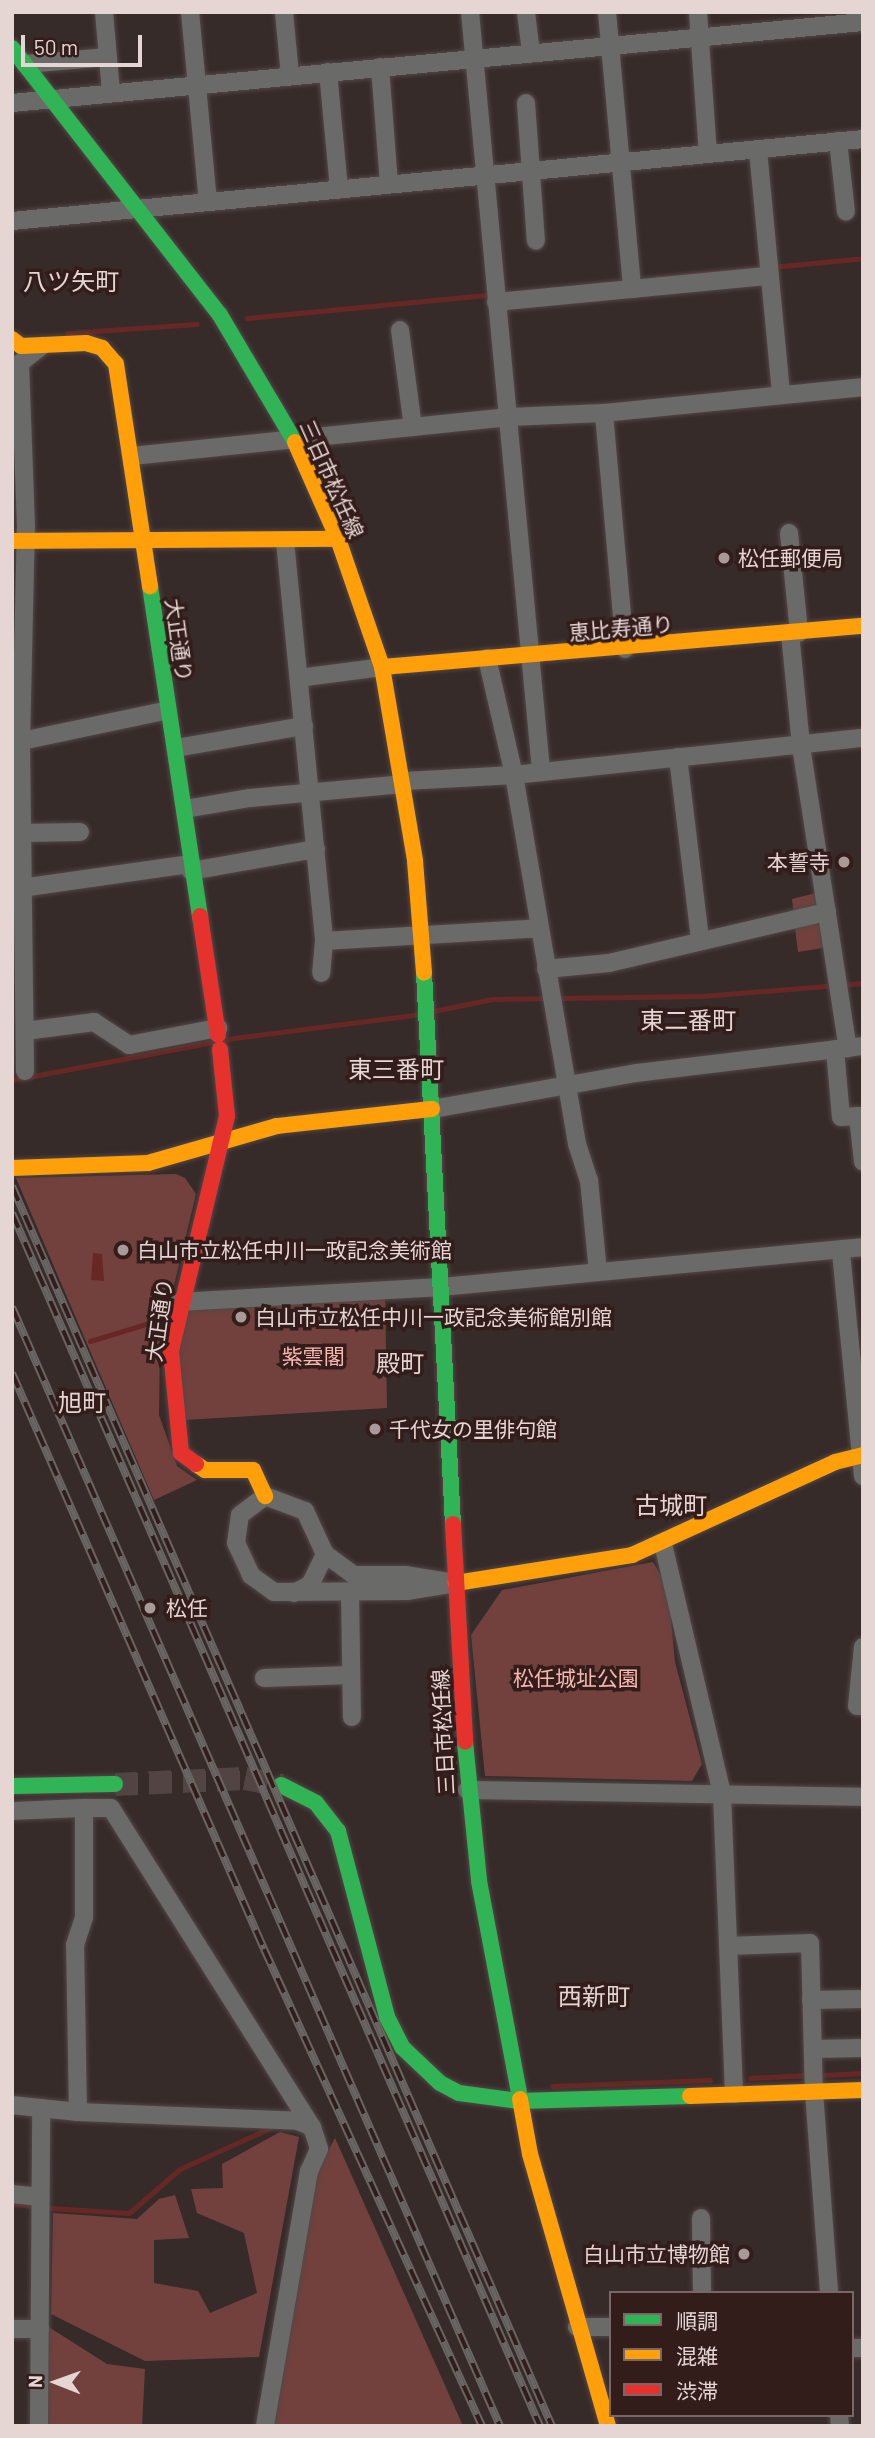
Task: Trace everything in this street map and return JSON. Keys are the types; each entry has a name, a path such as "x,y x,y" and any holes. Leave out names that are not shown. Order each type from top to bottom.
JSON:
{"street":[{"path":"104,12 111,92"},
{"path":"190,12 208,201"},
{"path":"284,12 290,76"},
{"path":"470,12 541,770"},
{"path":"526,12 531,53"},
{"path":"607,12 632,284"},
{"path":"698,12 708,154"},
{"path":"12,103 863,22"},
{"name":"三日市松任線","path":"12,48 220,315 294,439 338,540 383,667 405,783 427,1013 467,1790 519,2101 577,2328 608,2426"},
{"path":"24,64 108,57"},
{"path":"380,67 389,184"},
{"path":"328,72 339,189"},
{"path":"526,103 536,241"},
{"path":"12,221 863,139"},
{"path":"838,141 846,212"},
{"path":"758,150 781,395"},
{"path":"496,297 768,271"},
{"path":"400,330 413,427"},
{"name":"大正通り","path":"12,339 21,346 86,343 102,348 116,364 185,809 190,867 219,1037 227,1116 180,1302 172,1352 181,1453 205,1470 253,1470 265,1496"},
{"path":"26,1072 17,971 21,833 17,743 19,540 16,363 42,346"},
{"path":"132,456 413,427 604,413 863,387"},
{"path":"604,413 625,649"},
{"path":"789,533 801,746 849,1048 841,1118 858,1116 863,1162"},
{"path":"19,540 338,540"},
{"path":"285,541 324,941 321,974"},
{"name":"恵比寿通り","path":"383,667 625,649 863,626"},
{"path":"487,659 514,775 577,1144 589,1180 598,1271"},
{"path":"299,678 383,667"},
{"path":"17,743 168,710"},
{"path":"176,748 304,726"},
{"path":"185,809 405,783 514,775 541,770 863,738"},
{"path":"678,757 700,939"},
{"path":"21,833 80,832"},
{"path":"21,888 316,849"},
{"path":"550,987 609,963 700,939 827,912"},
{"path":"324,941 540,928"},
{"path":"24,1031 94,1022 129,1045 219,1037"},
{"path":"12,1168 148,1163 277,1126 432,1109 568,1088 636,1073 849,1048"},
{"path":"180,1302 441,1287 598,1271 841,1252 863,1247"},
{"path":"841,1252 863,1476"},
{"path":"456,1583 405,1575 354,1575 326,1554 305,1511 265,1496 240,1515 236,1543 258,1584 290,1595 350,1593 456,1583 632,1555 663,1544 835,1462 862,1455"},
{"path":"663,1544 722,1794 734,2094"},
{"path":"290,1595 310,1585 326,1554"},
{"path":"350,1593 352,1717"},
{"path":"863,1647 857,1706 863,1706"},
{"path":"264,1678 351,1675"},
{"path":"12,1786 115,1784"},
{"path":"281,1786 316,1803 338,1831 350,1868 369,1957 402,2047 439,2083 459,2093 519,2101 863,2090"},
{"path":"467,1790 863,1797"},
{"path":"78,2112 75,1945 84,1917 84,1808"},
{"path":"12,1811 111,1808 312,2127 319,2150 309,2171 265,2426"},
{"path":"729,1946 810,1943 814,2092 829,2291"},
{"path":"811,2000 863,1998"},
{"path":"813,2049 863,2048"},
{"path":"12,2105 78,2112 298,2120 312,2127"},
{"path":"39,2426 41,2108"},
{"path":"12,2194 40,2197"},
{"path":"701,2218 702,2291"},
{"path":"577,2328 609,2327"},
{"path":"12,2329 40,2329"}],"green space":[{"path":"820,892 823,910 794,916 792,899"},
{"path":"824,915 829,947 798,952 794,920"},
{"path":"176,1174 185,1178 196,1194 160,1344 159,1415 177,1466 197,1480 154,1500 16,1178"},
{"name":"紫雲閣","path":"385,1294 387,1408 184,1420 177,1341 186,1307"},
{"name":"松任城址公園","path":"653,1562 668,1588 675,1662 702,1764 692,1781 485,1776 471,1635 502,1590"},
{"path":"280,2132 299,2137 259,2357 145,2361 51,2314 53,2213 137,2219 159,2199 175,2195 189,2238 154,2240 154,2283 198,2291 210,2313 257,2293 244,2233 197,2213 191,2189 223,2188 222,2164"},
{"path":"335,2138 463,2426 273,2426 316,2173"},
{"path":"47,2326 107,2364 145,2369 142,2426 46,2426"}],"shaded area":[{"path":"93,1253 102,1254 104,1281 91,1280"}],"waterway":[{"path":"657,278 863,258"},
{"path":"247,318 494,294"},
{"path":"67,333 197,324"},
{"path":"434,1011 492,999 702,996 863,983"},
{"path":"12,1080 234,1038 421,1014"},
{"path":"90,1341 156,1321"},
{"path":"824,2075 863,2073"},
{"path":"750,2078 808,2075"},
{"path":"552,2086 710,2080"},
{"path":"49,2208 129,2213 180,2169 270,2128"},
{"path":"12,2204 36,2206"}],"tunnel":[{"path":"115,1784 245,1778 281,1785"}],"railway":[{"path":"12,1186 552,2426"},
{"path":"12,1213 540,2426"},
{"path":"12,1307 500,2426"},
{"path":"12,1373 264,1949 482,2426"}],"traffic: fast":[{"path":"12,48 220,315 295,442"},
{"path":"150,586 200,916"},
{"path":"424,973 453,1524"},
{"path":"465,1742 479,1881 520,2099"},
{"path":"12,1786 115,1784"},
{"path":"281,1785 316,1803 338,1831 387,2017 402,2047 440,2083 459,2093 519,2101 690,2096"}],"traffic: slow":[{"path":"12,339 21,346 86,343 102,348 116,364 150,586"},
{"path":"295,442 338,539 382,667 415,861 424,973"},
{"path":"12,541 338,539"},
{"path":"382,667 863,626"},
{"path":"12,1168 148,1163 277,1126 432,1109"},
{"path":"456,1583 632,1555 835,1462 863,1455"},
{"path":"196,1464 205,1470 253,1470 265,1496"},
{"path":"690,2096 863,2090"},
{"path":"520,2099 530,2154 608,2426"}],"traffic: jam":[{"path":"200,916 218,1035"},
{"path":"196,1464 181,1453 171,1351 227,1116 220,1049"},
{"path":"453,1524 465,1742"}],"place":[{"name":"松任郵便局","path":"724,558"},
{"name":"本誓寺","path":"844,862"},
{"name":"白山市立松任中川一政記念美術館","path":"123,1250"},
{"name":"白山市立松任中川一政記念美術館別館","path":"241,1317"},
{"name":"千代女の里俳句館","path":"375,1429"},
{"name":"松任","path":"150,1608"},
{"name":"白山市立博物館","path":"744,2254"}],"district":[{"name":"八ツ矢町","path":"71,281"},
{"name":"東二番町","path":"688,1020"},
{"name":"東三番町","path":"396,1069"},
{"name":"殿町","path":"400,1363"},
{"name":"旭町","path":"82,1402"},
{"name":"古城町","path":"671,1505"},
{"name":"西新町","path":"594,1996"}]}
